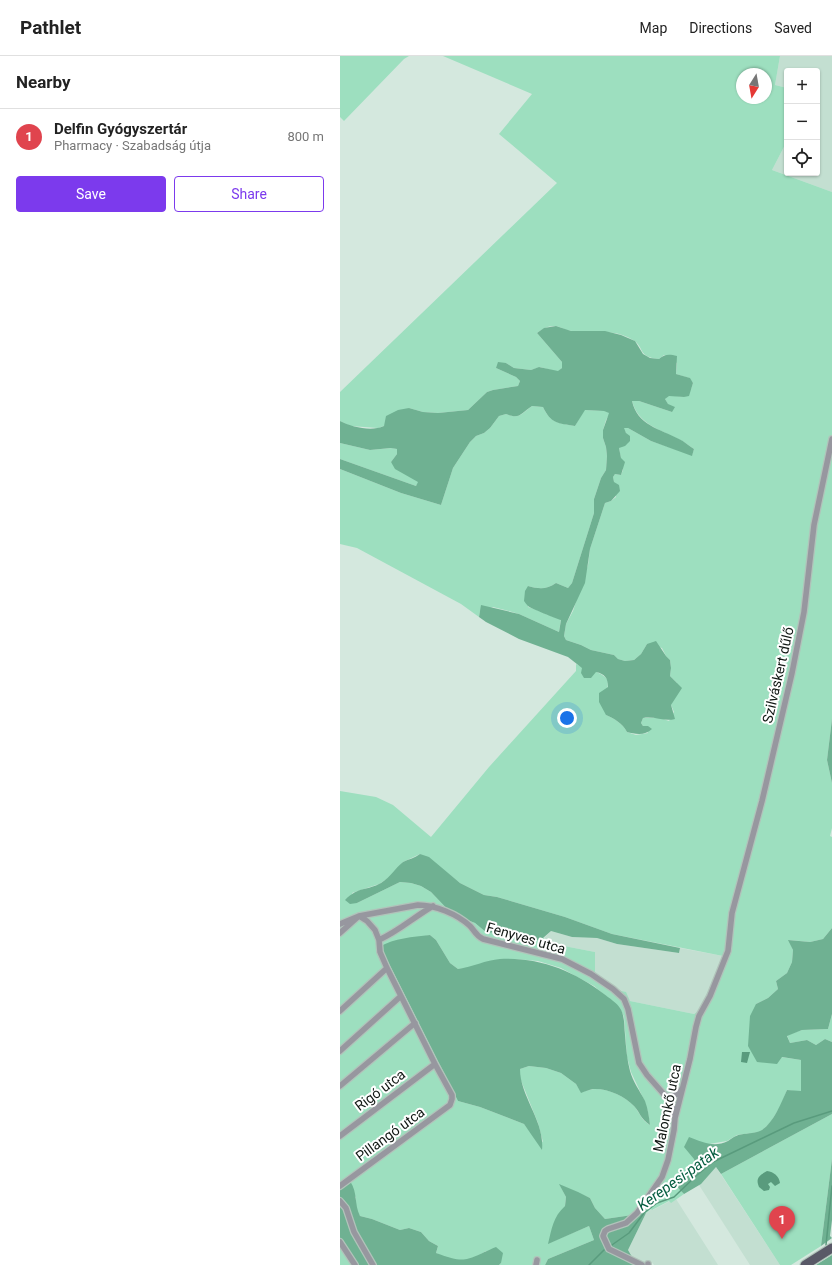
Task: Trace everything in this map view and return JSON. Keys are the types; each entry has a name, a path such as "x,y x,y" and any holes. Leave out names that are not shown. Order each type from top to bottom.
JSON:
{"main road":[{"path":"805,1265 832,1248"}],"street":[{"name":"Szilváskert dűlő","path":"732,913 762,801 802,626 810,572 814,525 832,439"},
{"name":"Fenyves utca","path":"340,924 359,916 418,905 433,906 446,911 461,920 470,926 477,936 483,939 562,959 608,984 624,999 628,1009 638,1063 672,1106 674,1118"},
{"path":"380,940 395,932 419,914 433,906"},
{"name":"Malomkő utca","path":"646,1265 609,1249 603,1236 605,1231 626,1223 637,1213 662,1177 672,1146 674,1118 690,1059 697,1021 710,996 728,950 732,913"},
{"path":"340,933 359,916 367,921 375,930 380,940 380,952 387,968 435,1064"},
{"path":"340,1011 387,968"},
{"path":"340,1051 401,996"},
{"path":"340,1086 415,1023"},
{"name":"Pillangó utca","path":"340,1186 450,1105 452,1096 435,1064"},
{"name":"Rigó utca","path":"340,1136 435,1064"},
{"path":"665,1096 676,1095 681,1090"},
{"path":"340,1201 346,1208 354,1232 373,1265"},
{"path":"340,1242 355,1265"}],"shaded area":[{"path":"340,56 409,56 404,59 344,121 340,117"},
{"path":"443,56 780,56 775,85 784,87 784,147 772,170 784,174 784,176 788,176 832,192 832,719 827,760 832,783 832,828 830,836 832,837 832,928 823,939 810,942 789,940 793,950 792,962 787,973 776,981 778,989 768,998 756,1004 781,1057 801,1060 801,1092 787,1090 780,1107 770,1123 760,1132 737,1135 727,1141 709,1144 694,1159 696,1168 680,1190 684,1194 671,1203 669,1201 652,1210 651,1209 646,1213 605,1219 595,1208 590,1198 560,1185 566,1197 565,1206 549,1243 589,1226 594,1240 548,1259 545,1265 499,1265 501,1263 486,1251 467,1261 461,1262 450,1260 436,1253 438,1246 429,1241 421,1232 409,1228 400,1230 360,1216 356,1209 356,1197 340,1188 340,791 376,797 393,805 431,837 489,767 576,671 576,664 601,674 608,680 606,715 623,726 627,732 636,735 648,733 641,723 643,718 660,718 669,721 674,712 671,705 677,683 670,676 670,660 662,648 647,644 641,654 634,660 625,661 618,659 614,655 591,650 566,640 564,636 566,624 573,611 588,565 590,549 605,503 616,497 613,477 615,474 621,475 623,470 619,448 626,433 623,428 628,428 651,441 692,455 694,449 682,441 650,425 644,420 635,409 632,401 639,401 672,412 665,399 668,395 684,397 691,389 693,383 689,378 676,374 677,363 664,355 659,359 647,356 637,343 625,336 610,332 580,332 570,331 554,326 547,327 537,333 562,362 562,368 558,372 540,367 531,370 514,368 506,363 496,368 516,377 520,381 518,386 487,392 468,410 438,413 423,412 409,408 384,426 378,428 350,426 340,421 340,392 557,183 499,134 532,94","holes":["420,854 460,883 484,895 497,897 565,917 612,934 723,956 700,1010 694,1014 630,1001 626,992 621,991 595,973 595,952 564,946 543,938 535,941 497,932 487,933 475,923 452,914 431,892 421,886 400,882 357,903 352,893 379,884 390,877 403,862","430,935 436,940 450,963 458,969 516,959 538,961 561,968 594,986 620,1008 624,1017 627,1057 631,1072 644,1100 650,1125 643,1119 634,1106 621,1096 610,1091 599,1089 581,1092 576,1084 561,1073 546,1068 529,1066 520,1069 520,1078 538,1123 543,1142 531,1133 524,1124 480,1107 458,1101 383,952 379,947"]},
{"path":"780,56 832,56 832,192 788,176 820,176 820,68 784,68 784,87 775,85"},
{"path":"784,147 784,174 772,170"},
{"path":"556,326 571,331 605,331 621,335 635,341 643,354 650,358 659,359 667,355 677,356 676,374 690,378 693,383 689,396 669,396 665,399 668,404 675,407 672,412 639,401 632,401 639,416 644,421 681,440 694,449 692,456 651,441 628,428 624,428 626,433 630,436 630,441 625,446 619,448 621,458 625,462 621,475 615,474 613,477 614,482 619,485 620,491 611,501 605,503 590,549 585,583 566,624 564,636 566,640 591,650 614,655 618,659 625,661 634,660 641,654 647,644 656,641 670,660 670,676 682,688 671,705 675,719 667,720 643,718 641,723 643,726 648,726 652,729 643,734 627,732 623,726 606,715 599,702 599,693 608,687 607,679 604,675 596,672 591,678 584,678 581,673 582,668 568,657 519,639 479,617 481,605 519,614 559,632 561,620 528,606 524,601 525,591 528,586 542,588 549,587 556,583 568,588 572,583 594,513 594,499 601,478 606,470 607,456 603,438 603,430 609,413 604,411 585,410 575,426 552,420 543,407 532,406 517,416 506,414 499,416 490,428 484,433 476,436 470,442 453,468 441,505 401,493 340,469 340,459 416,486 418,482 395,469 391,462 397,454 397,449 391,448 370,450 340,443 340,421 356,427 373,429 384,426 386,416 398,410 409,408 423,412 438,413 468,410 487,392 518,386 520,381 516,377 496,368 498,362 506,363 514,368 531,370 539,367 558,371 562,368 562,362 537,333 544,328"},
{"path":"532,406 543,407 552,419 564,424 575,426 584,410 605,411 610,413 603,430 603,438 607,456 606,470 601,478 594,499 594,513 572,583 568,588 556,583 549,587 542,588 528,586 528,607 561,619 559,632 519,614 493,607 480,611 479,617 461,604 357,548 340,544 340,469 401,493 441,505 453,468 470,442 476,436 484,433 490,428 499,416 506,414 518,416"},
{"path":"340,443 370,450 397,449 397,454 391,462 419,482 416,486 340,459"},
{"path":"832,719 832,783 827,760"},
{"path":"420,854 429,857 460,883 484,895 497,897 565,917 612,934 680,948 679,953 617,944 597,938 572,937 551,931 543,938 535,941 524,942 497,932 487,933 475,923 452,914 431,892 421,886 411,883 400,882 357,903 350,904 345,900 359,891 381,883 388,878 403,862"},
{"path":"832,928 832,1014 828,1029 802,1030 787,1036 790,1043 807,1040 816,1045 825,1039 832,1042 832,1114 721,1174 716,1167 701,1184 684,1194 672,1179 696,1168 694,1159 684,1147 689,1137 708,1144 718,1144 728,1141 738,1135 762,1130 772,1120 787,1090 801,1091 801,1060 782,1057 777,1064 757,1062 748,1046 750,1016 756,1004 768,998 778,989 776,981 787,973 792,962 793,950 788,940 810,942 823,939"},
{"path":"551,931 572,937 597,938 617,944 679,953 680,948 723,956 700,1010 694,1014 630,1001 621,991 595,973 595,952 564,946 544,938"},
{"path":"430,935 436,940 450,963 458,969 500,959 528,960 568,972 593,986 615,1002 622,1011 624,1018 628,1062 631,1075 645,1101 650,1125 642,1118 630,1102 621,1096 610,1091 598,1089 581,1093 576,1084 561,1073 546,1068 529,1066 520,1069 524,1089 540,1129 542,1150 524,1124 480,1107 458,1101 383,952 379,947 397,940"},
{"path":"832,1014 832,1042 825,1039 816,1045 807,1040 790,1043 787,1035 802,1030 828,1029"},
{"path":"742,1052 750,1052 747,1063 741,1062"},
{"path":"832,1114 832,1159 821,1246 791,1265 780,1265 721,1174"},
{"path":"832,1159 832,1220 830,1236 832,1238 821,1246"},
{"path":"716,1167 780,1265 750,1265 699,1185"},
{"path":"767,1171 776,1175 779,1178 780,1183 775,1186 771,1182 768,1184 770,1187 769,1190 764,1191 759,1187 758,1179 760,1175"},
{"path":"350,1181 354,1190 360,1216 400,1230 409,1228 421,1232 429,1241 438,1246 436,1253 455,1259 467,1259 496,1247 503,1253 501,1263 499,1265 355,1265 340,1241 340,1188"},
{"path":"559,1184 590,1198 595,1208 605,1219 646,1213 628,1250 637,1265 545,1265 548,1259 594,1240 589,1226 548,1244 555,1219 565,1206 566,1197"},
{"path":"676,1199 718,1265 654,1265 651,1261 647,1265 634,1259 628,1250 646,1213"},
{"path":"340,1241 355,1265 340,1265"},
{"path":"832,1255 832,1265 816,1265"}],"waterway":[{"name":"Kerepesi-patak","path":"609,1247 629,1233 644,1213 657,1203 674,1197 713,1162 794,1123 832,1111"},
{"path":"826,1245 832,1186"},
{"name":"Kerepesi-patak","path":"589,1265 604,1250"}],"place":[{"name":"Delfin Gyógyszertár","path":"782,1239"}]}
